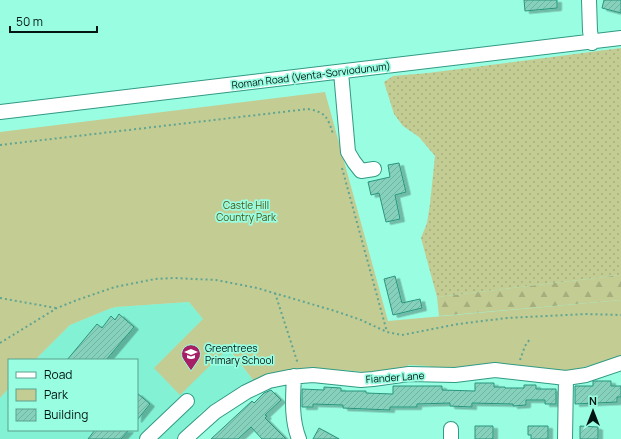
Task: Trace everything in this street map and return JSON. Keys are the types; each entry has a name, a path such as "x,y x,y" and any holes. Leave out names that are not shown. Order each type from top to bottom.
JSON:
{"street":[{"path":"589,0 592,43"},
{"name":"Roman Road (Venta-Sorviodunum)","path":"0,112 592,43 621,38"},
{"path":"341,72 348,152 361,171 374,169"},
{"name":"Fiander Lane","path":"185,439 215,412 246,392 269,381 313,375 361,380 409,374 455,375 495,370 566,378 586,375 621,363"},
{"path":"298,376 293,414 299,439"},
{"path":"566,378 566,439"},
{"path":"147,439 187,401"}],"path":[{"path":"0,146 308,109 319,111 326,116 330,123 334,138"},
{"path":"342,168 387,332"},
{"path":"0,343 58,308 82,298 115,287 155,279 180,278 216,280 275,293 335,311 387,332 402,335 458,324 507,318 585,314 621,315"},
{"path":"275,293 298,376"},
{"path":"0,298 58,308"},
{"path":"517,373 521,355 530,339"}],"shaded area":[{"name":"Greentrees Primary School","path":"189,302 254,381 225,401 217,401 199,414 197,421 178,439 0,439 0,398 8,389 8,431 138,431 138,359 36,359 70,325 116,307"}],"green space":[{"path":"621,48 621,275 437,297 421,238 427,223 435,156 419,137 403,126 394,114 384,82 393,76 428,73"},
{"name":"Castle Hill Country Park","path":"325,92 388,321 621,300 621,359 606,365 602,362 581,368 578,373 433,370 429,366 408,365 404,371 368,376 364,372 343,370 338,374 254,381 228,348 180,395 154,368 203,319 189,302 116,307 70,325 36,359 8,359 8,389 0,398 0,132"},
{"path":"621,275 621,300 439,316 437,297"}],"building":[{"path":"524,0 557,0 557,8 525,11"},
{"path":"604,0 621,0 621,13 602,8"},
{"path":"399,163 406,192 395,195 400,219 386,222 379,193 371,195 368,182 390,177 388,165"},
{"path":"395,276 402,303 420,299 422,308 393,315 384,279"},
{"path":"119,314 134,327 107,359 68,359 97,324 102,328 111,316 115,320"},
{"path":"593,381 611,381 611,386 621,386 621,397 617,397 617,402 575,404 575,386 593,386"},
{"path":"475,383 494,383 494,387 505,388 524,388 524,385 536,385 536,389 556,389 556,404 545,404 545,400 526,400 526,405 513,406 513,404 472,403 472,407 450,406 450,403 417,404 417,407 390,407 390,410 343,408 343,405 313,404 313,407 302,407 302,389 324,390 324,387 341,388 341,391 366,391 366,393 393,394 393,386 442,386 442,390 475,391"},
{"path":"271,390 281,400 265,415 267,416 265,418 286,439 262,439 251,427 238,439 211,439 252,401 254,403 264,393"},
{"path":"138,394 150,404 138,419"},
{"path":"475,426 493,426 493,439 475,439"},
{"path":"528,426 548,426 548,439 531,439 531,435 528,435"},
{"path":"580,426 598,427 598,439 580,439"},
{"path":"319,428 339,439 313,439"},
{"path":"94,431 128,431 121,439 88,439"}],"place":[{"name":"Greentrees Primary School","path":"191,371"}]}
